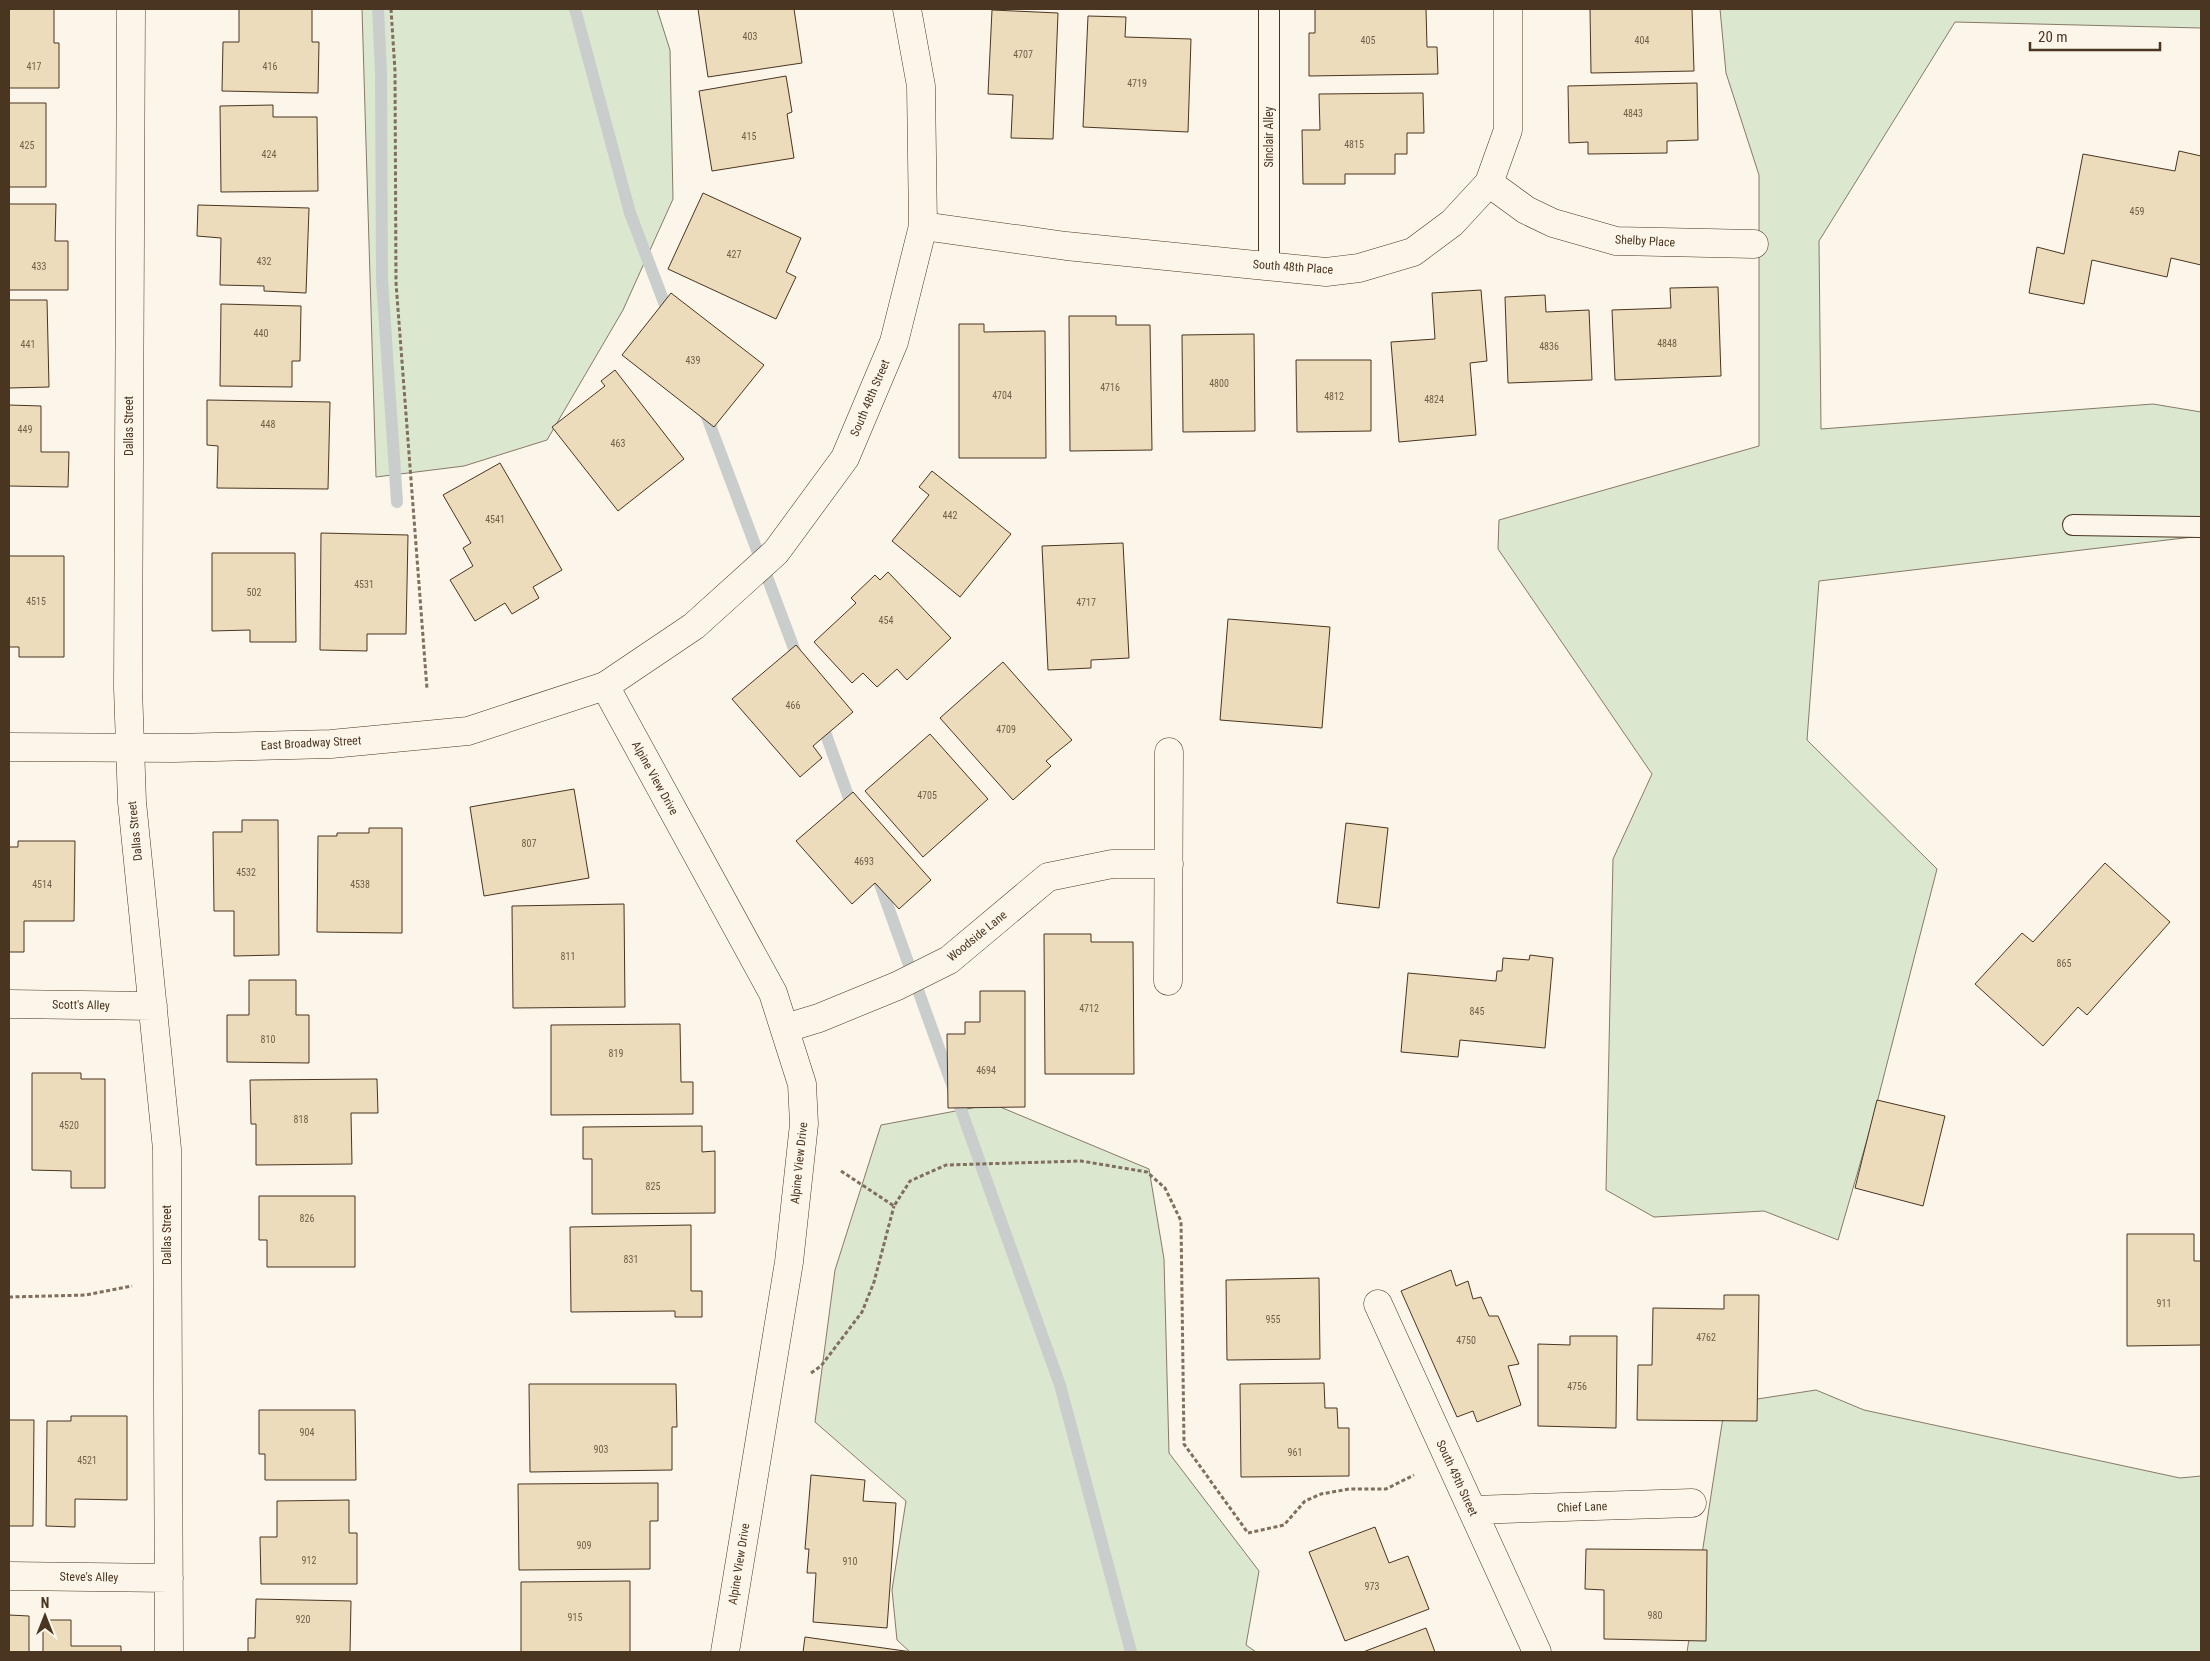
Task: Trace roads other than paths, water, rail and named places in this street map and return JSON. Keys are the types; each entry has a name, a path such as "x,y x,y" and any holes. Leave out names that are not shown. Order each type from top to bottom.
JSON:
{"street":[{"name":"Dallas Street","path":"131,9 128,652 130,748 132,802 167,1149 169,1652"},
{"name":"South 48th Street","path":"605,686 694,626 776,552 845,458 894,342 922,226 921,86 907,9"},
{"name":"South 48th Place","path":"922,226 1066,246 1326,272 1359,268 1413,252 1452,223 1489,183 1508,130 1508,9"},
{"name":"Shelby Place","path":"1489,183 1526,210 1553,223 1616,241 1754,244"},
{"name":"East Broadway Street","path":"9,747 130,748 331,744 468,731 605,686"},
{"name":"Alpine View Drive","path":"605,686 773,993 786,1028 802,1084 804,1124 789,1262 724,1652"},
{"path":"1168,981 1169,752"},
{"name":"Woodside Lane","path":"786,1028 819,1018 897,986 949,960 1048,877 1112,864 1169,864"},
{"name":"Scott's Alley","path":"9,1004 153,1006"},
{"name":"South 49th Street","path":"1378,1304 1537,1652"},
{"name":"Chief Lane","path":"1472,1510 1692,1504"},
{"name":"Steve's Alley","path":"9,1576 169,1578"}],"lane":[{"name":"Sinclair Alley","path":"1269,9 1269,266"},
{"path":"2073,525 2201,527"}],"waterway":[{"path":"378,9 381,71 382,280 397,502"},
{"path":"575,9 630,213 670,318"},
{"path":"704,409 799,662"},
{"path":"821,721 854,812"},
{"path":"877,876 1060,1385 1131,1652"}]}
